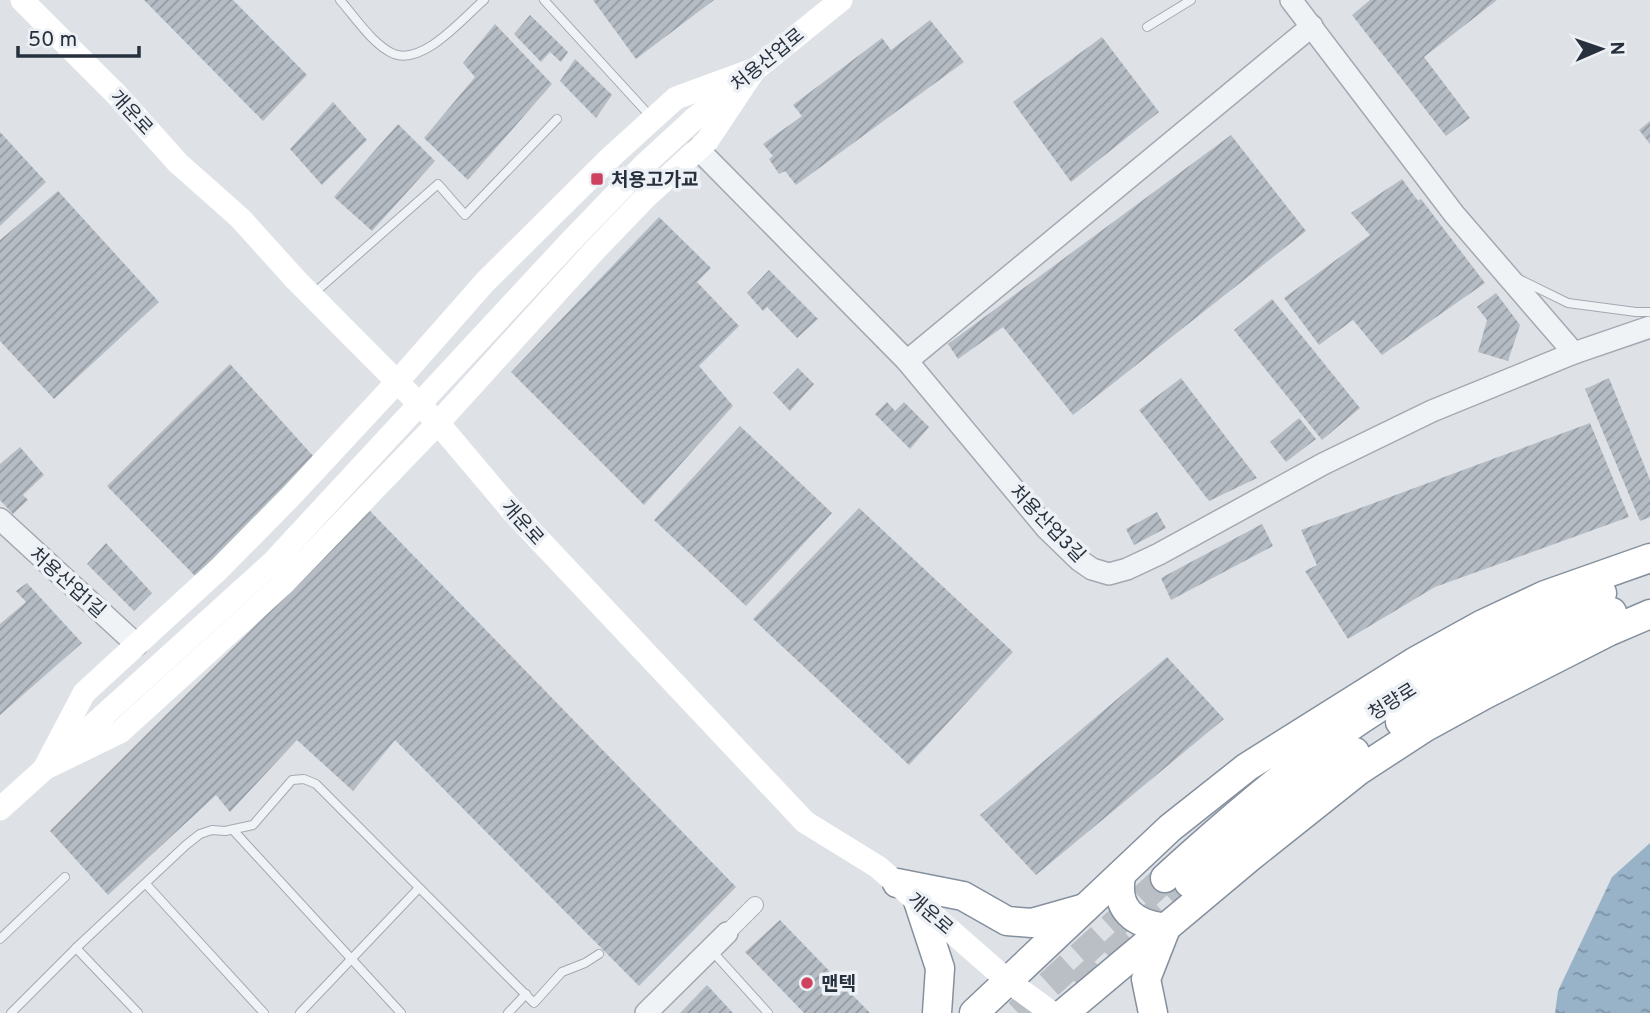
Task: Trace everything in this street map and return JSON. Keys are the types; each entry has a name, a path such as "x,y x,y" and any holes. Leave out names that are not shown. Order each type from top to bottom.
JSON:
{"highway":[{"path":"974,1013 1170,828 1247,767 1414,662 1481,625 1545,595 1650,558"},
{"name":"청량로","path":"1650,574 1544,617 1404,692 1284,776 1172,885 1309,783 1452,688 1575,627 1650,597"},
{"path":"1064,1013 1358,771 1413,735 1486,694 1608,632 1650,614"},
{"path":"1121,876 1121,901 1129,914 1150,926 1166,928"},
{"path":"937,1013 940,968 908,892 963,896 1007,921 1032,923 1088,907"},
{"path":"1153,1013 1146,979 1166,928"}],"main road":[{"name":"개운로","path":"22,0 117,95 178,163 240,218 311,296 438,423 514,513 805,822 878,867 1008,981 1052,1013"},
{"name":"처용산업로","path":"44,769 273,562 643,166 694,119 841,0"},
{"path":"44,769 84,693 219,569 292,495 485,282 676,98 755,69"},
{"path":"0,809 44,769 120,732 283,584 438,423 594,250 707,141 755,69"}],"street":[{"path":"1291,0 1454,214 1574,353"},
{"path":"907,361 1312,26"},
{"name":"처용산업3길","path":"698,149 907,361 1047,529 1079,560 1092,569 1109,573 1127,569 1159,554 1323,464 1432,411 1574,353 1650,327"},
{"name":"처용산업1길","path":"0,519 137,645"},
{"path":"646,1013 755,905"}],"lane":[{"path":"340,0 375,40 393,53 408,56 425,51 484,0"},
{"path":"544,0 653,119"},
{"path":"1147,27 1191,0"},
{"path":"311,296 438,184 465,215 557,118"},
{"path":"1501,270 1568,303 1650,312"},
{"path":"11,1013 76,948 200,834 253,825 292,779 304,779 316,784 534,1003 562,972 599,954"},
{"path":"233,830 401,1013"},
{"path":"0,939 65,877"},
{"path":"146,884 264,1013"},
{"path":"300,1013 418,889"},
{"path":"76,948 138,1013"},
{"path":"710,949 768,1013"},
{"path":"508,1013 526,994"}],"water":[{"path":"1650,843 1650,1013 1555,1013 1558,991 1612,877"}],"building":[{"path":"144,0 233,0 307,75 263,121"},
{"path":"593,0 714,0 636,59"},
{"path":"1370,0 1497,0 1424,57 1470,118 1446,136 1352,15"},
{"path":"530,15 568,52 561,62 550,52 541,62 514,34"},
{"path":"930,20 964,62 796,185 785,171 779,174 769,159 773,156 763,144 802,116 793,105 882,38 891,50"},
{"path":"495,24 552,84 468,180 424,138 475,77 463,63"},
{"path":"1102,37 1159,112 1071,182 1013,102"},
{"path":"575,59 612,95 596,118 560,81"},
{"path":"333,102 367,140 322,185 290,149"},
{"path":"1650,121 1650,144 1639,130"},
{"path":"398,124 435,161 372,231 334,197"},
{"path":"0,132 46,182 0,226"},
{"path":"1231,135 1306,231 1073,415 1003,327 958,359 948,344"},
{"path":"1402,179 1418,201 1421,199 1485,283 1382,355 1353,320 1319,345 1284,298 1370,235 1351,213"},
{"path":"58,191 159,302 54,399 0,341 0,240"},
{"path":"659,217 711,268 697,282 739,326 699,366 733,406 644,505 511,372"},
{"path":"769,270 818,319 797,338 767,307 763,311 747,293"},
{"path":"1496,293 1520,325 1508,361 1478,352 1487,320 1477,307"},
{"path":"1272,299 1360,408 1322,440 1234,330"},
{"path":"230,364 314,457 198,579 107,486"},
{"path":"798,368 814,384 790,411 773,393"},
{"path":"1181,378 1257,478 1209,501 1139,410"},
{"path":"1609,378 1650,480 1650,517 1640,521 1585,389"},
{"path":"887,402 895,411 904,402 929,427 910,449 875,414"},
{"path":"1299,418 1316,439 1286,462 1270,442"},
{"path":"1590,423 1629,517 1435,587 1348,639 1305,571 1317,565 1301,530"},
{"path":"740,426 832,513 746,606 654,520"},
{"path":"20,447 44,475 23,495 28,500 13,514 0,500 0,464"},
{"path":"859,508 1013,652 909,765 753,619"},
{"path":"370,511 736,887 639,986 395,740 353,791 297,740 230,812 216,795 108,895 50,831"},
{"path":"1157,512 1166,528 1134,545 1126,529"},
{"path":"1262,524 1273,546 1171,600 1161,578"},
{"path":"106,543 152,593 134,611 87,564"},
{"path":"27,583 82,643 0,715 0,624 26,602 16,591"},
{"path":"1167,657 1224,719 1036,875 980,815"},
{"name":"맨텍","path":"780,920 870,1013 804,1013 745,952"},
{"path":"707,985 733,1013 680,1013"}],"tunnel":[{"path":"1018,1013 1165,878"},
{"path":"1078,985 1179,892"}],"place":[{"name":"처용고가교","path":"597,179"},
{"name":"맨텍","path":"807,983"}]}
